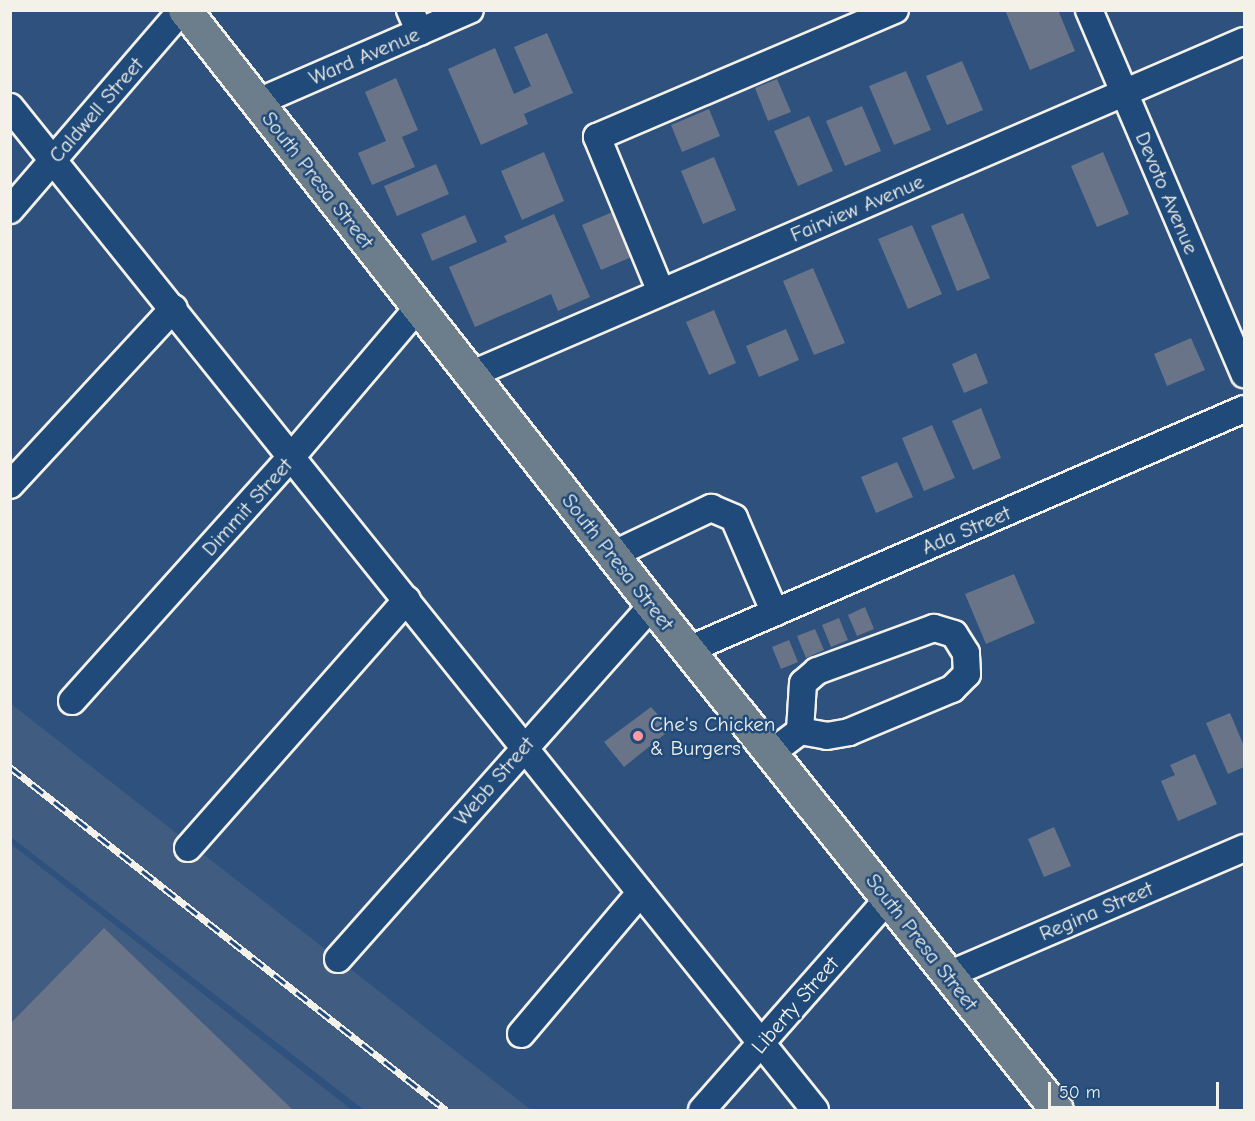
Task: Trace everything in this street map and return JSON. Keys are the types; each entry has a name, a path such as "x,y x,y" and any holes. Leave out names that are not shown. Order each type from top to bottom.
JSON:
{"main road":[{"name":"South Presa Street","path":"183,10 258,102 417,309 612,555 1057,1110"}],"street":[{"name":"Caldwell Street","path":"10,210 183,10"},
{"name":"Ward Avenue","path":"258,102 415,21 470,10"},
{"path":"662,292 597,137 895,10"},
{"name":"Devoto Avenue","path":"1089,10 1245,374"},
{"name":"Fairview Avenue","path":"470,375 1245,41"},
{"path":"10,107 293,455 524,748 815,1110"},
{"path":"10,485 174,308"},
{"name":"Dimmit Street","path":"72,701 293,455 417,309"},
{"name":"Ada Street","path":"688,650 1245,410"},
{"path":"612,555 711,508 734,518 775,613"},
{"path":"188,848 407,600"},
{"name":"Webb Street","path":"338,958 652,605"},
{"path":"771,753 800,731 827,736 849,732 952,689 968,674 966,653 954,634 934,628 817,671 803,683 800,731"},
{"name":"Regina Street","path":"948,975 1245,848"},
{"path":"520,1034 640,893"},
{"name":"Liberty Street","path":"702,1110 888,899"}],"shaded area":[{"path":"10,703 531,1110 364,1110 11,837"},
{"path":"11,844 352,1110 11,1110"}],"building":[{"path":"1005,10 1058,10 1075,51 1030,70"},
{"path":"547,33 573,93 524,114 528,124 481,145 448,69 495,48 514,94 531,86 514,47"},
{"path":"962,61 983,110 947,125 926,76"},
{"path":"906,71 931,130 894,145 869,86"},
{"path":"396,78 418,130 402,137 415,167 372,185 358,153 386,141 365,92"},
{"path":"777,79 791,112 768,121 755,88"},
{"path":"862,106 881,151 845,166 826,121"},
{"path":"709,109 720,136 682,152 671,125"},
{"path":"809,116 833,171 798,186 774,131"},
{"path":"544,152 564,201 522,220 501,171"},
{"path":"1103,152 1129,214 1097,227 1071,166"},
{"path":"714,157 736,210 703,224 681,171"},
{"path":"436,164 449,194 397,216 384,186"},
{"path":"622,208 641,253 601,270 582,225"},
{"path":"963,213 990,278 957,291 931,226"},
{"path":"554,214 590,297 558,311 551,294 475,327 449,267 507,242 504,236"},
{"path":"465,215 477,242 432,261 421,234"},
{"path":"912,225 942,294 908,309 878,239"},
{"path":"813,268 845,343 814,355 783,281"},
{"path":"714,310 736,363 709,375 686,322"},
{"path":"786,329 799,360 759,377 746,346"},
{"path":"1191,338 1205,370 1167,386 1154,354"},
{"path":"976,353 988,383 964,393 952,364"},
{"path":"981,408 1001,458 973,470 952,421"},
{"path":"932,425 955,478 924,491 902,438"},
{"path":"897,462 913,497 876,513 861,477"},
{"path":"1014,574 1035,623 986,644 965,594"},
{"path":"865,607 874,629 857,636 848,615"},
{"path":"839,618 848,640 831,647 822,625"},
{"path":"815,629 824,650 806,658 797,636"},
{"path":"789,640 798,662 781,669 772,647"},
{"name":"Che's Chicken & Burgers","path":"651,707 671,729 624,767 604,742"},
{"path":"1230,713 1244,746 1244,767 1228,774 1206,723"},
{"path":"1195,754 1217,804 1178,821 1161,781 1175,775 1170,765"},
{"path":"1054,827 1071,866 1044,877 1028,839"},
{"path":"104,928 293,1110 10,1110 10,1024"}],"railway":[{"path":"10,767 446,1110"}],"place":[{"name":"Che's Chicken & Burgers","path":"638,736"}]}
